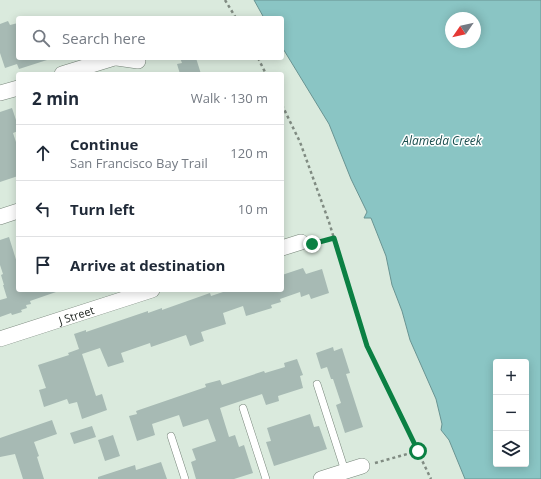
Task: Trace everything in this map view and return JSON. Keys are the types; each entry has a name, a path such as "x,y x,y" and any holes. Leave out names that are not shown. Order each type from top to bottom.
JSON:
{"street":[{"path":"69,72 108,60"},
{"path":"126,60 138,62"},
{"path":"0,93 16,89"},
{"path":"0,217 16,212"},
{"path":"284,247 301,242"},
{"name":"J Street","path":"0,339 146,292"},
{"path":"321,479 362,466"}],"lane":[{"path":"317,384 346,471"},
{"path":"244,408 266,479"},
{"path":"171,436 185,479"}],"path":[{"path":"225,0 235,16"},
{"path":"259,60 265,72"},
{"path":"284,109 300,142 334,238 367,346 431,479"},
{"path":"301,242 312,244 334,238"},
{"path":"362,466 418,451"}],"water":[{"name":"Alameda Creek","path":"254,0 541,0 541,479 465,479 449,440 441,430 442,424 436,399 410,340 402,311 392,285 386,256 371,218 364,218 367,212 351,179 329,124 284,50 284,16 263,16"}],"building":[{"path":"8,21 10,25 16,24 16,60 47,60 19,69 17,64 5,68 0,53 0,24"},
{"path":"181,60 197,60 200,72 179,72 177,64 182,63"},
{"path":"12,108 16,120 16,132 13,133 16,142 16,177 0,182 0,112"},
{"path":"9,237 16,260 16,292 56,292 30,301 31,304 26,305 27,308 21,310 22,312 12,315 11,313 0,317 0,300 7,298 1,275 3,274 0,265 0,240"},
{"path":"303,268 306,274 322,269 329,293 311,299 309,294 301,297 300,292 280,299 281,302 271,305 272,308 246,316 243,306 223,313 226,324 201,332 204,341 190,346 186,335 151,347 150,343 121,353 124,362 108,367 100,348 82,354 96,396 102,394 107,410 82,419 77,402 69,404 67,399 44,407 39,390 46,388 38,365 69,355 68,353 79,349 74,334 86,330 86,332 148,311 148,313 162,308 162,310 210,293 211,296 223,292 284,292 284,274"},
{"path":"333,347 334,351 342,348 350,373 346,374 363,427 345,433 336,405 341,403 333,379 331,379 327,367 321,369 316,353"},
{"path":"297,359 303,375 300,376 303,388 278,396 279,401 266,405 262,394 220,408 229,437 235,435 239,447 244,445 253,473 234,479 196,479 191,462 196,460 192,449 216,441 208,419 183,427 179,415 152,424 155,435 137,441 129,416 137,414 136,411 206,387 205,384 220,380 222,385 264,371 265,373 285,367 284,363"},
{"path":"310,414 314,427 319,426 327,449 274,466 266,442 271,441 267,428"},
{"path":"52,420 57,434 34,442 44,479 23,479 15,454 0,457 0,438"},
{"path":"92,426 96,437 74,444 70,433"},
{"path":"113,435 120,456 105,461 98,440"},
{"path":"161,462 167,479 98,479 98,477 135,465 136,470"}],"route":[{"path":"312,244 334,238 367,346 418,451"}]}
